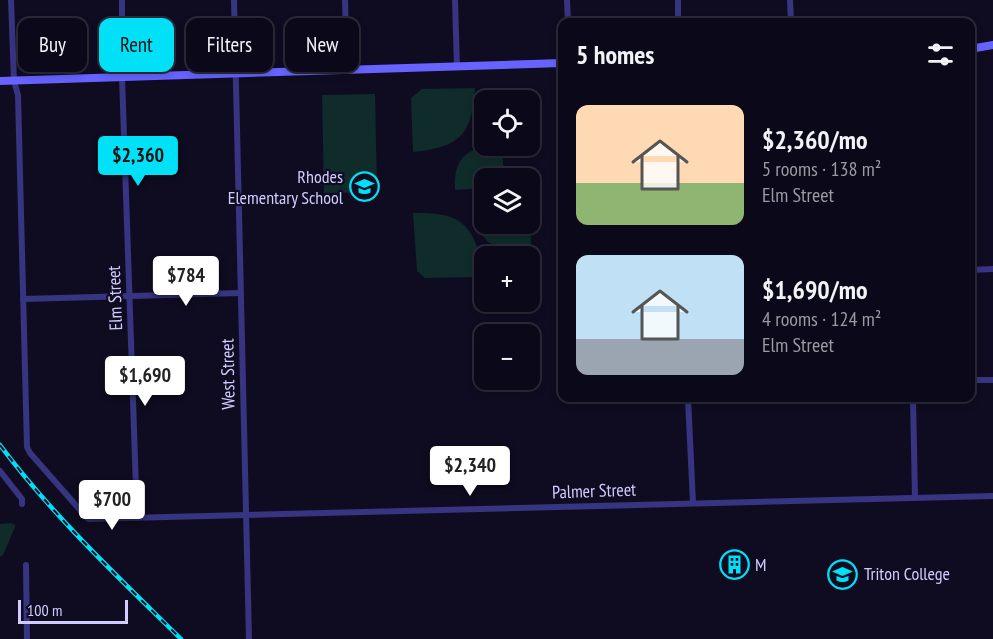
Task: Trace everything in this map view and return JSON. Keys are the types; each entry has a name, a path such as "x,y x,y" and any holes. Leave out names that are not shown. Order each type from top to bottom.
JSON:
{"street":[{"path":"11,0 14,81 18,95 22,299 241,293"},
{"path":"122,0 122,18"},
{"name":"West Street","path":"234,0 249,639"},
{"path":"345,0 346,18"},
{"path":"455,0 457,67"},
{"path":"567,0 568,18"},
{"path":"678,0 678,18"},
{"path":"790,0 791,18"},
{"path":"975,49 993,45"},
{"path":"359,70 558,63"},
{"path":"0,81 292,72"},
{"name":"Elm Street","path":"122,77 137,518"},
{"path":"975,270 993,269"},
{"name":"Palmer Street","path":"22,299 28,451 88,519 993,496"},
{"path":"975,380 993,380"},
{"path":"688,402 693,503"},
{"path":"913,402 915,498"},
{"path":"0,471 22,499 22,504"},
{"path":"26,565 27,639"}],"green space":[{"path":"475,88 471,117 461,136 442,146 413,152 411,98 422,89"},
{"path":"375,94 377,192 324,193 322,95"},
{"path":"474,150 474,156 503,156 503,168 474,168 474,189 455,190 458,166 465,155"},
{"path":"472,199 474,199 474,220"},
{"path":"413,213 451,217 466,227 476,246 474,246 474,277 425,278 417,271"},
{"path":"481,234 531,234 531,246 496,246"},
{"path":"11,523 15,527 0,557 0,524"}],"railway":[{"path":"0,445 64,521 181,639"}],"place":[{"name":"Rhodes Elementary School","path":"364,187"},
{"name":"M","path":"734,565"},
{"name":"Triton College","path":"843,574"}]}
